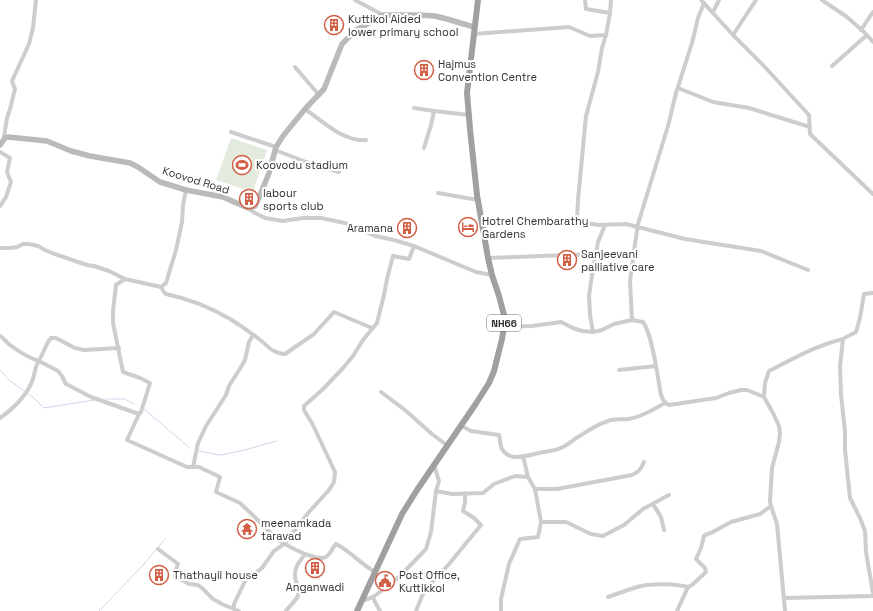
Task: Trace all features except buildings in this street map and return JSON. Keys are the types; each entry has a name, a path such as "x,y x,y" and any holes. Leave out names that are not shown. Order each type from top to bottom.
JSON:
{"highway":[{"name":"NH66","path":"355,611 402,514 482,394 494,371 500,348 504,327 504,315 488,258 478,200 467,93 478,0"}],"main road":[{"path":"248,208 255,206 258,200 269,173 275,148 282,136 324,89 342,44 355,31 383,15 435,16 447,19 474,30"},
{"path":"0,145 6,138"},
{"name":"Koovod Road","path":"6,138 47,141 71,151 130,163 160,182 186,190 223,197 248,208"}],"street":[{"path":"6,138 4,137 7,118 15,89 12,81 29,44 33,28 36,0"},
{"path":"355,0 383,15"},
{"path":"585,0 586,9 610,14"},
{"path":"611,0 606,35 586,116 577,218 578,222 599,225 626,224 685,239 761,251 808,270"},
{"path":"713,12 719,0"},
{"path":"733,35 756,0"},
{"path":"823,0 847,17 873,42"},
{"path":"632,320 630,281 638,226 692,43 702,2 809,115 810,134 873,194"},
{"path":"861,30 873,12"},
{"path":"474,30 569,27 590,36 606,35"},
{"path":"832,66 867,35"},
{"path":"295,67 319,95"},
{"path":"678,88 713,102 749,108 810,127"},
{"path":"414,108 469,115"},
{"path":"305,109 336,132 358,141 366,140"},
{"path":"424,148 434,111"},
{"path":"231,132 275,148 306,162 339,172"},
{"path":"0,152 10,158 7,172 11,182 6,197 0,206"},
{"path":"0,248 17,247 23,244 38,246 44,250 87,266 94,266 109,271 125,279 161,287 166,284 176,250 182,222 186,190"},
{"path":"438,193 478,200"},
{"path":"248,208 254,213 265,218 283,221 303,218 321,218 345,223 375,236 414,246 476,272 492,275"},
{"path":"593,332 590,315 592,274 598,242 605,224"},
{"path":"234,609 234,604 244,581 262,568 274,551 284,544 334,482 335,472 313,425 304,410 304,406 343,368 377,323 393,256 409,259 414,246"},
{"path":"488,258 596,254"},
{"path":"125,279 116,286 112,311 118,348 124,372 150,383 141,412 127,440 187,467 199,467 220,477 216,492 240,503 275,538 284,544 305,554 323,558 330,553 332,547 336,544 343,547 365,566 375,572"},
{"path":"161,287 166,294 198,303 232,320 272,350 280,354 285,354 314,334 334,312 372,328"},
{"path":"785,611 777,524 770,501 772,468 780,433 779,426 764,397 765,383 769,371 810,350 843,339 856,332 864,294 873,293"},
{"path":"504,327 532,326 561,322 582,331 593,332 602,330 614,324 632,320 643,322 647,327 655,359 661,395 665,403 669,405 716,398 741,390 748,390 764,397"},
{"path":"193,467 198,443 206,426 226,395 229,386 245,360 251,337 253,335"},
{"path":"0,336 14,348 58,371 66,384 91,397 139,414"},
{"path":"0,418 15,407 21,399 33,379 36,365 51,338 56,338 75,348 84,350 118,348"},
{"path":"843,339 840,366 841,394 850,498 865,531 866,552 873,593"},
{"path":"619,370 656,366"},
{"path":"381,392 448,446"},
{"path":"460,425 471,431 499,434 502,449 506,453 512,456 523,456 540,452 549,452 564,447 577,437 609,420 636,417 665,403"},
{"path":"501,611 501,599 509,564 520,539 538,537 541,522 535,489 528,477 523,456"},
{"path":"535,489 557,489 632,475 638,473 644,462"},
{"path":"361,601 373,597 400,576 426,549 431,532 436,491 439,481 434,466"},
{"path":"436,491 452,494 483,493 494,484 515,476 528,477"},
{"path":"416,611 426,589 482,525 474,518 463,512 465,493"},
{"path":"541,522 566,522 591,534 603,536 624,525 643,509 669,495"},
{"path":"653,504 661,517 664,530"},
{"path":"677,611 688,588 708,572 696,559 704,536 731,522 760,514 771,506"},
{"path":"158,549 178,564 175,576 189,584 198,585 213,599 239,611"},
{"path":"286,611 298,596 294,575 299,562 305,554"},
{"path":"608,597 643,585 680,585 688,588"},
{"path":"784,598 873,596"},
{"path":"373,597 380,611"}],"shaded area":[{"name":"Koovodu stadium","path":"231,138 267,150 253,192 216,180"}],"waterway":[{"path":"0,370 9,380 23,390"},
{"path":"28,394 44,408 94,400"},
{"path":"106,399 125,399 134,404"},
{"path":"144,409 190,448"},
{"path":"199,451 220,455 245,450 276,441"},
{"path":"99,611 144,564 165,539"}],"place":[{"name":"Kuttikol Aided lower primary school","path":"334,25"},
{"name":"Hajmus Convention Centre","path":"424,70"},
{"name":"Koovodu stadium","path":"242,165"},
{"name":"labour sports club","path":"249,199"},
{"name":"Hotrel Chembarathy Gardens","path":"468,227"},
{"name":"Aramana","path":"407,228"},
{"name":"Sanjeevani palliative care","path":"567,260"},
{"name":"meenamkada taravad","path":"247,529"},
{"name":"Anganwadi","path":"315,568"},
{"name":"Thathayil house","path":"159,575"},
{"name":"Post Office, Kuttikkol","path":"385,581"}]}
